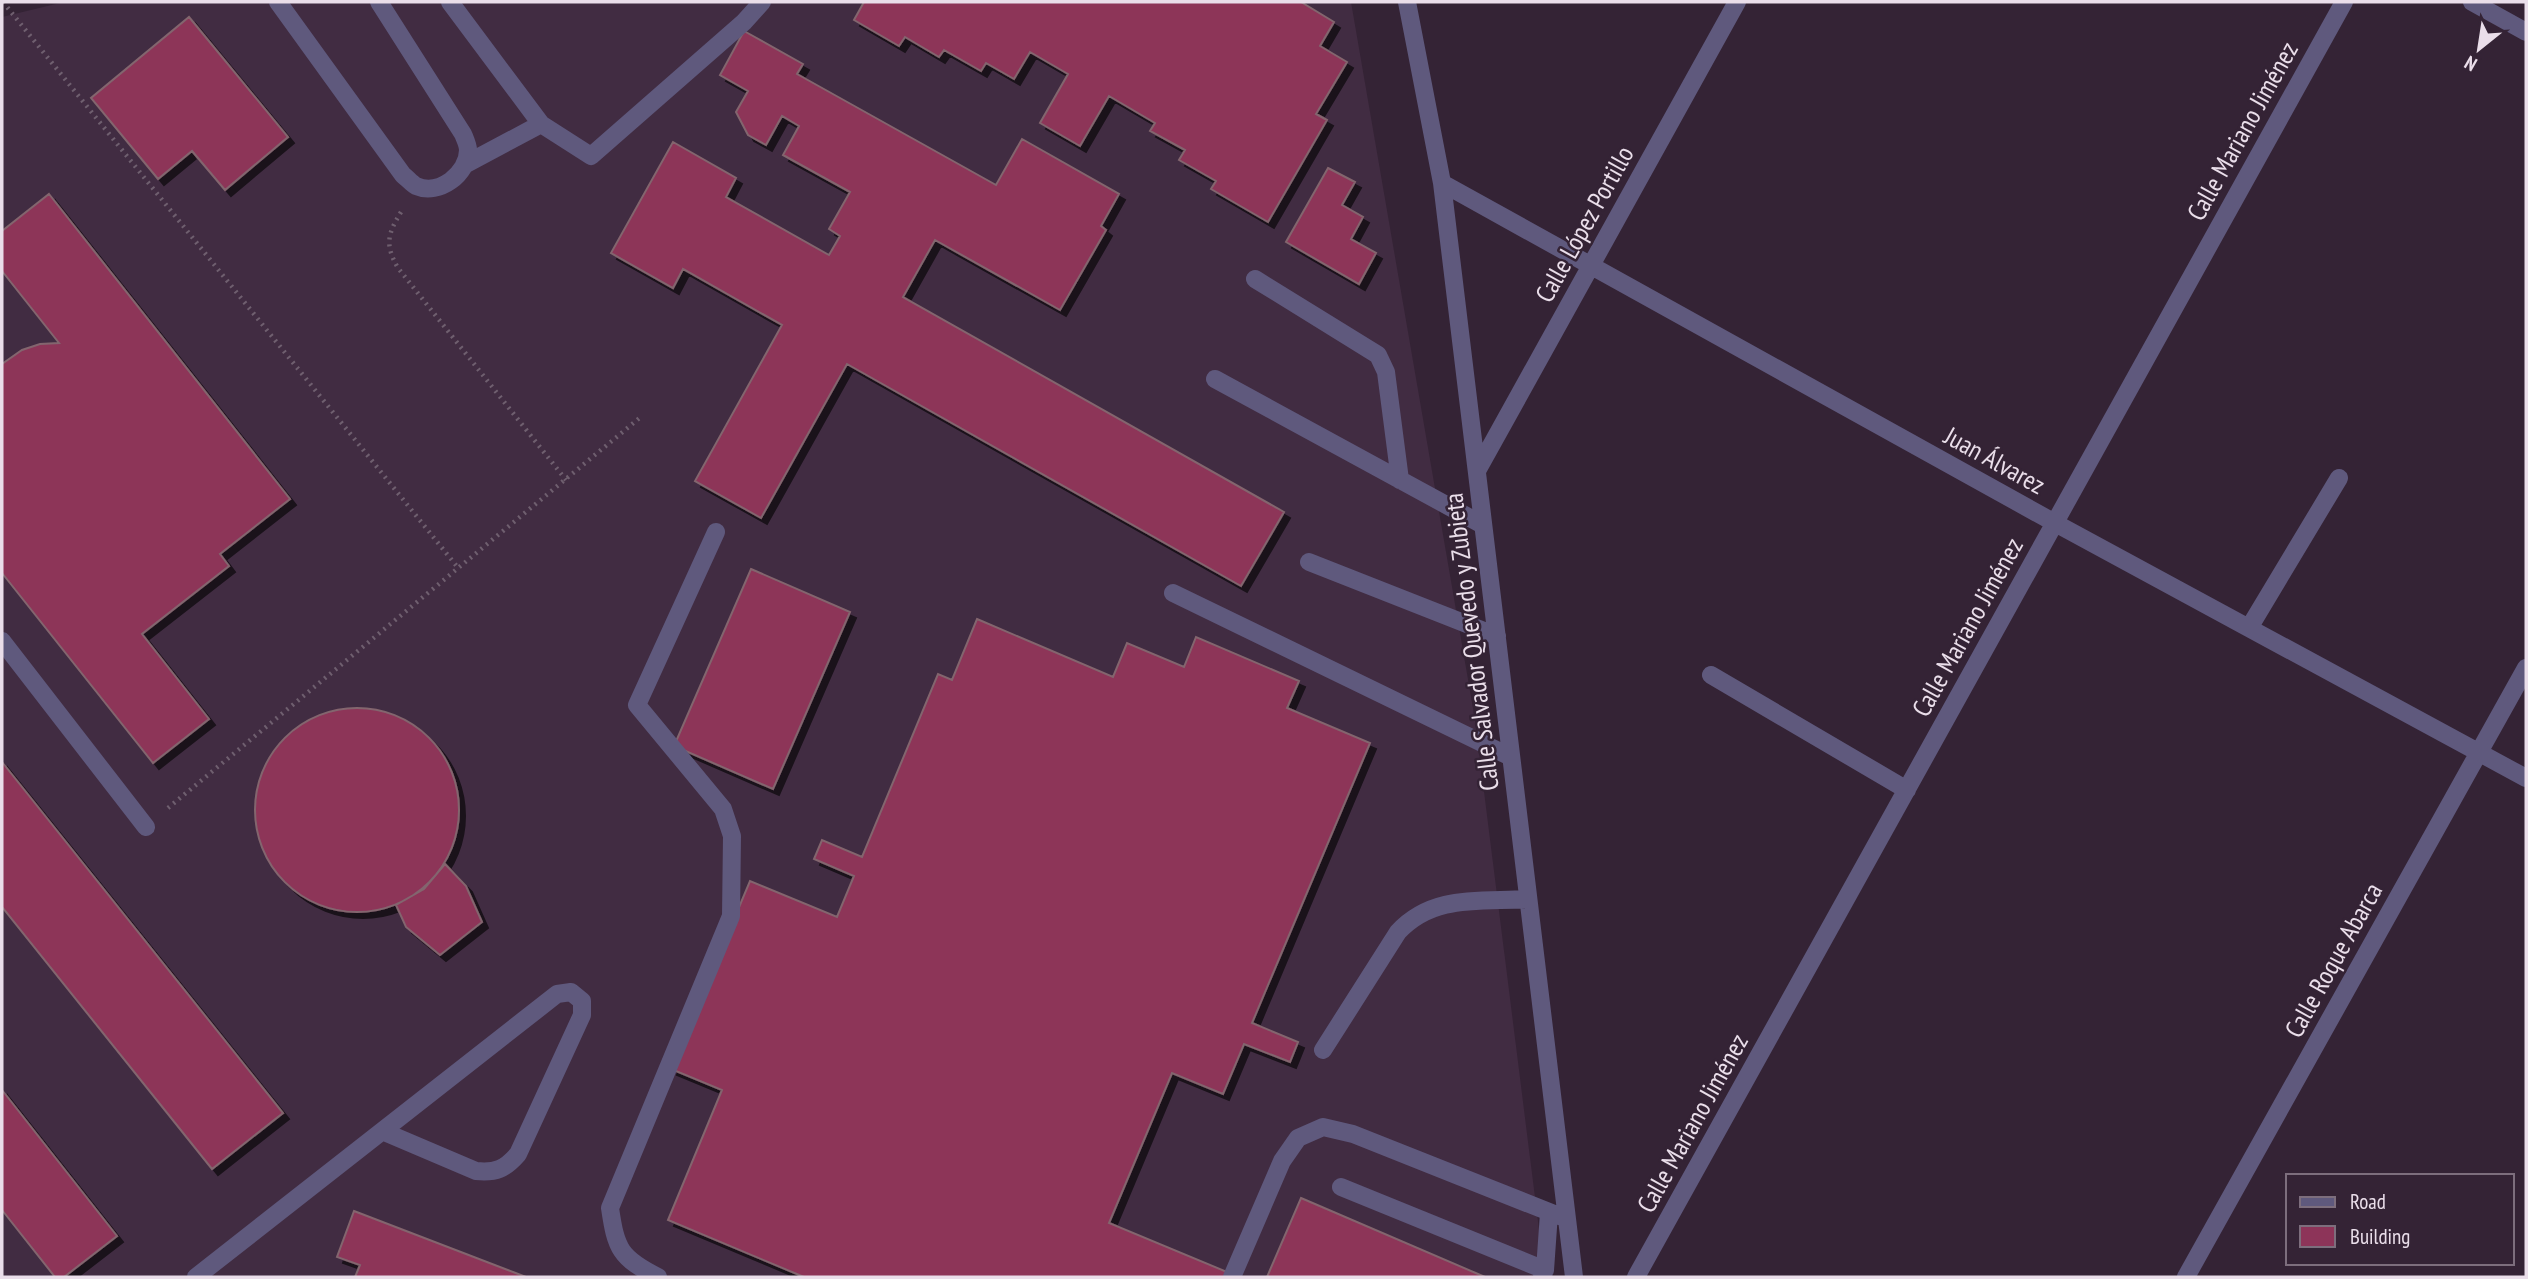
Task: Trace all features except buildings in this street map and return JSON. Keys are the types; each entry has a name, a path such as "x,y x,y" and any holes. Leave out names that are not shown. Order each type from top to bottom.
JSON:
{"street":[{"path":"278,2 403,175 417,186 435,188 450,182 466,164 541,124"},
{"path":"379,2 463,134 468,149 466,164"},
{"path":"450,2 541,124 590,156 744,23 762,2"},
{"name":"Calle Salvador Quevedo y Zubieta","path":"1407,2 1441,183 1574,1277"},
{"name":"Calle López Portillo","path":"1477,471 1737,2"},
{"name":"Calle Mariano Jiménez","path":"1636,1277 2344,2"},
{"path":"2472,2 2526,32"},
{"name":"Juan Álvarez","path":"1441,183 2055,523 2526,778"},
{"path":"1255,279 1378,355 1386,372 1400,480"},
{"path":"1215,379 1483,524"},
{"path":"2249,628 2339,478"},
{"path":"658,1277 638,1267 621,1252 613,1232 610,1208 731,916 732,836 723,808 637,705 716,532"},
{"path":"1309,562 1497,636"},
{"path":"1174,593 1511,757"},
{"path":"2,641 146,827"},
{"name":"Calle Roque Abarca","path":"2186,1277 2526,668"},
{"path":"1711,675 1907,790"},
{"path":"1323,1050 1398,932 1411,918 1446,904 1528,899"},
{"path":"196,1277 382,1131 557,995 571,992 582,1001 582,1015 518,1154 508,1167 493,1173 476,1171 382,1131"},
{"path":"1232,1277 1282,1161 1298,1138 1323,1127 1353,1134 1567,1219"},
{"path":"1340,1187 1544,1274 1549,1213"}],"path":[{"path":"3,2 459,569"},
{"path":"417,186 396,220 389,238 389,251 398,268 566,480"},
{"path":"146,827 642,416"}],"shaded area":[{"path":"64,2 1351,2 1475,720 1545,1277 2,1277 2,17"}]}
